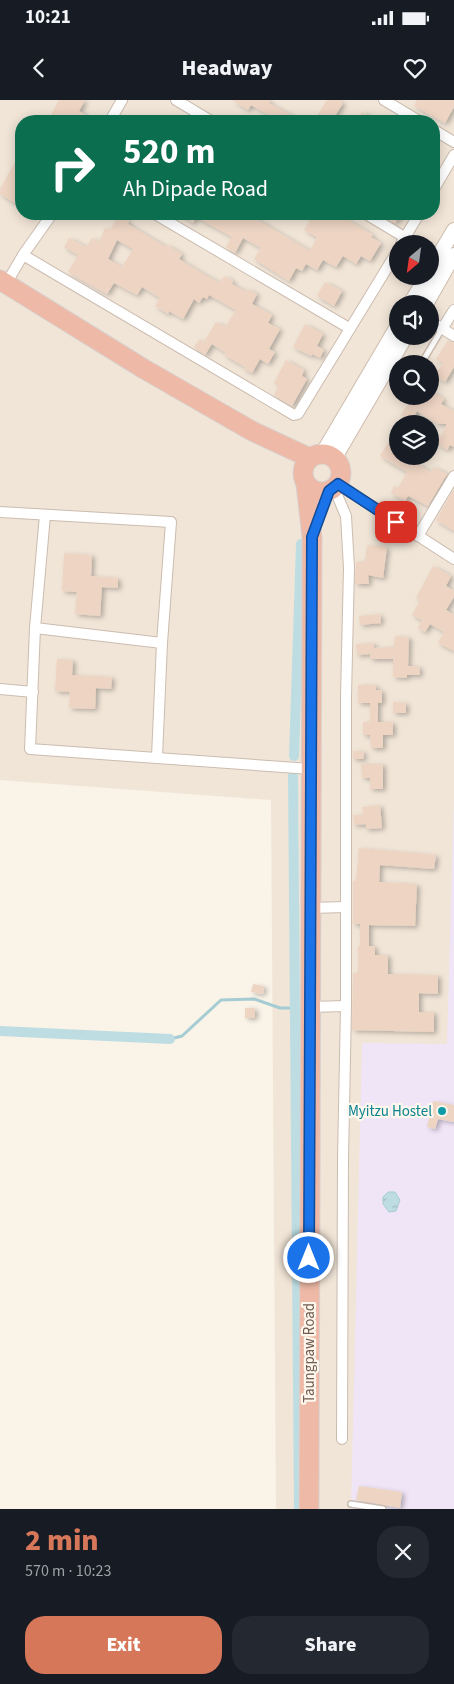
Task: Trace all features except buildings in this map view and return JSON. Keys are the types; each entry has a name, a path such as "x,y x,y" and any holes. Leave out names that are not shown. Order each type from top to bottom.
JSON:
{"highway":[{"path":"3,282 144,369 315,466 340,468 341,473 333,488 316,492 315,466"},
{"name":"Taungpaw Road","path":"309,1509 312,537 315,466"},
{"name":"Taungpaw Road","path":"312,537 333,488"}],"main road":[{"path":"429,295 454,230"},
{"path":"315,466 389,340"},
{"path":"315,466 400,345"}],"street":[{"path":"113,115 122,100"},
{"path":"176,100 201,115"},
{"path":"384,100 409,115"},
{"path":"440,134 454,142"},
{"path":"440,179 454,155"},
{"path":"3,282 48,220"},
{"path":"165,220 349,328"},
{"path":"374,220 395,235"},
{"path":"407,235 415,220"},
{"path":"23,255 294,415 298,414 389,264"},
{"path":"442,329 454,310"},
{"path":"439,327 454,336"},
{"path":"418,536 454,476"},
{"path":"333,488 418,536 454,559"},
{"path":"333,488 346,516 348,540 342,1439"},
{"path":"0,512 171,522 162,643 157,757"},
{"path":"45,515 35,628 30,749 311,769"},
{"path":"35,628 162,643"},
{"path":"0,690 32,692"},
{"path":"310,908 346,907"},
{"path":"310,1007 346,1006"}],"lane":[{"path":"427,355 442,329"},
{"path":"351,1504 383,1509"}],"shaded area":[{"path":"0,100 454,100 454,1509 276,1509 271,800 0,780"},
{"path":"454,796 454,1509 351,1509 362,1043 447,1044"}],"water":[{"path":"388,1192 395,1192 400,1200 396,1211 389,1212 383,1204 383,1197"}],"waterway":[{"path":"294,756 301,544"},
{"path":"293,776 299,1509"},
{"path":"170,1039 182,1036 221,1000 254,999 280,1008 295,1008"},
{"path":"0,1031 170,1039"}],"place":[{"name":"Myitzu Hostel","path":"442,1111"}],"route":[{"path":"309,1258 312,537 329,491 338,484 396,522"}]}
